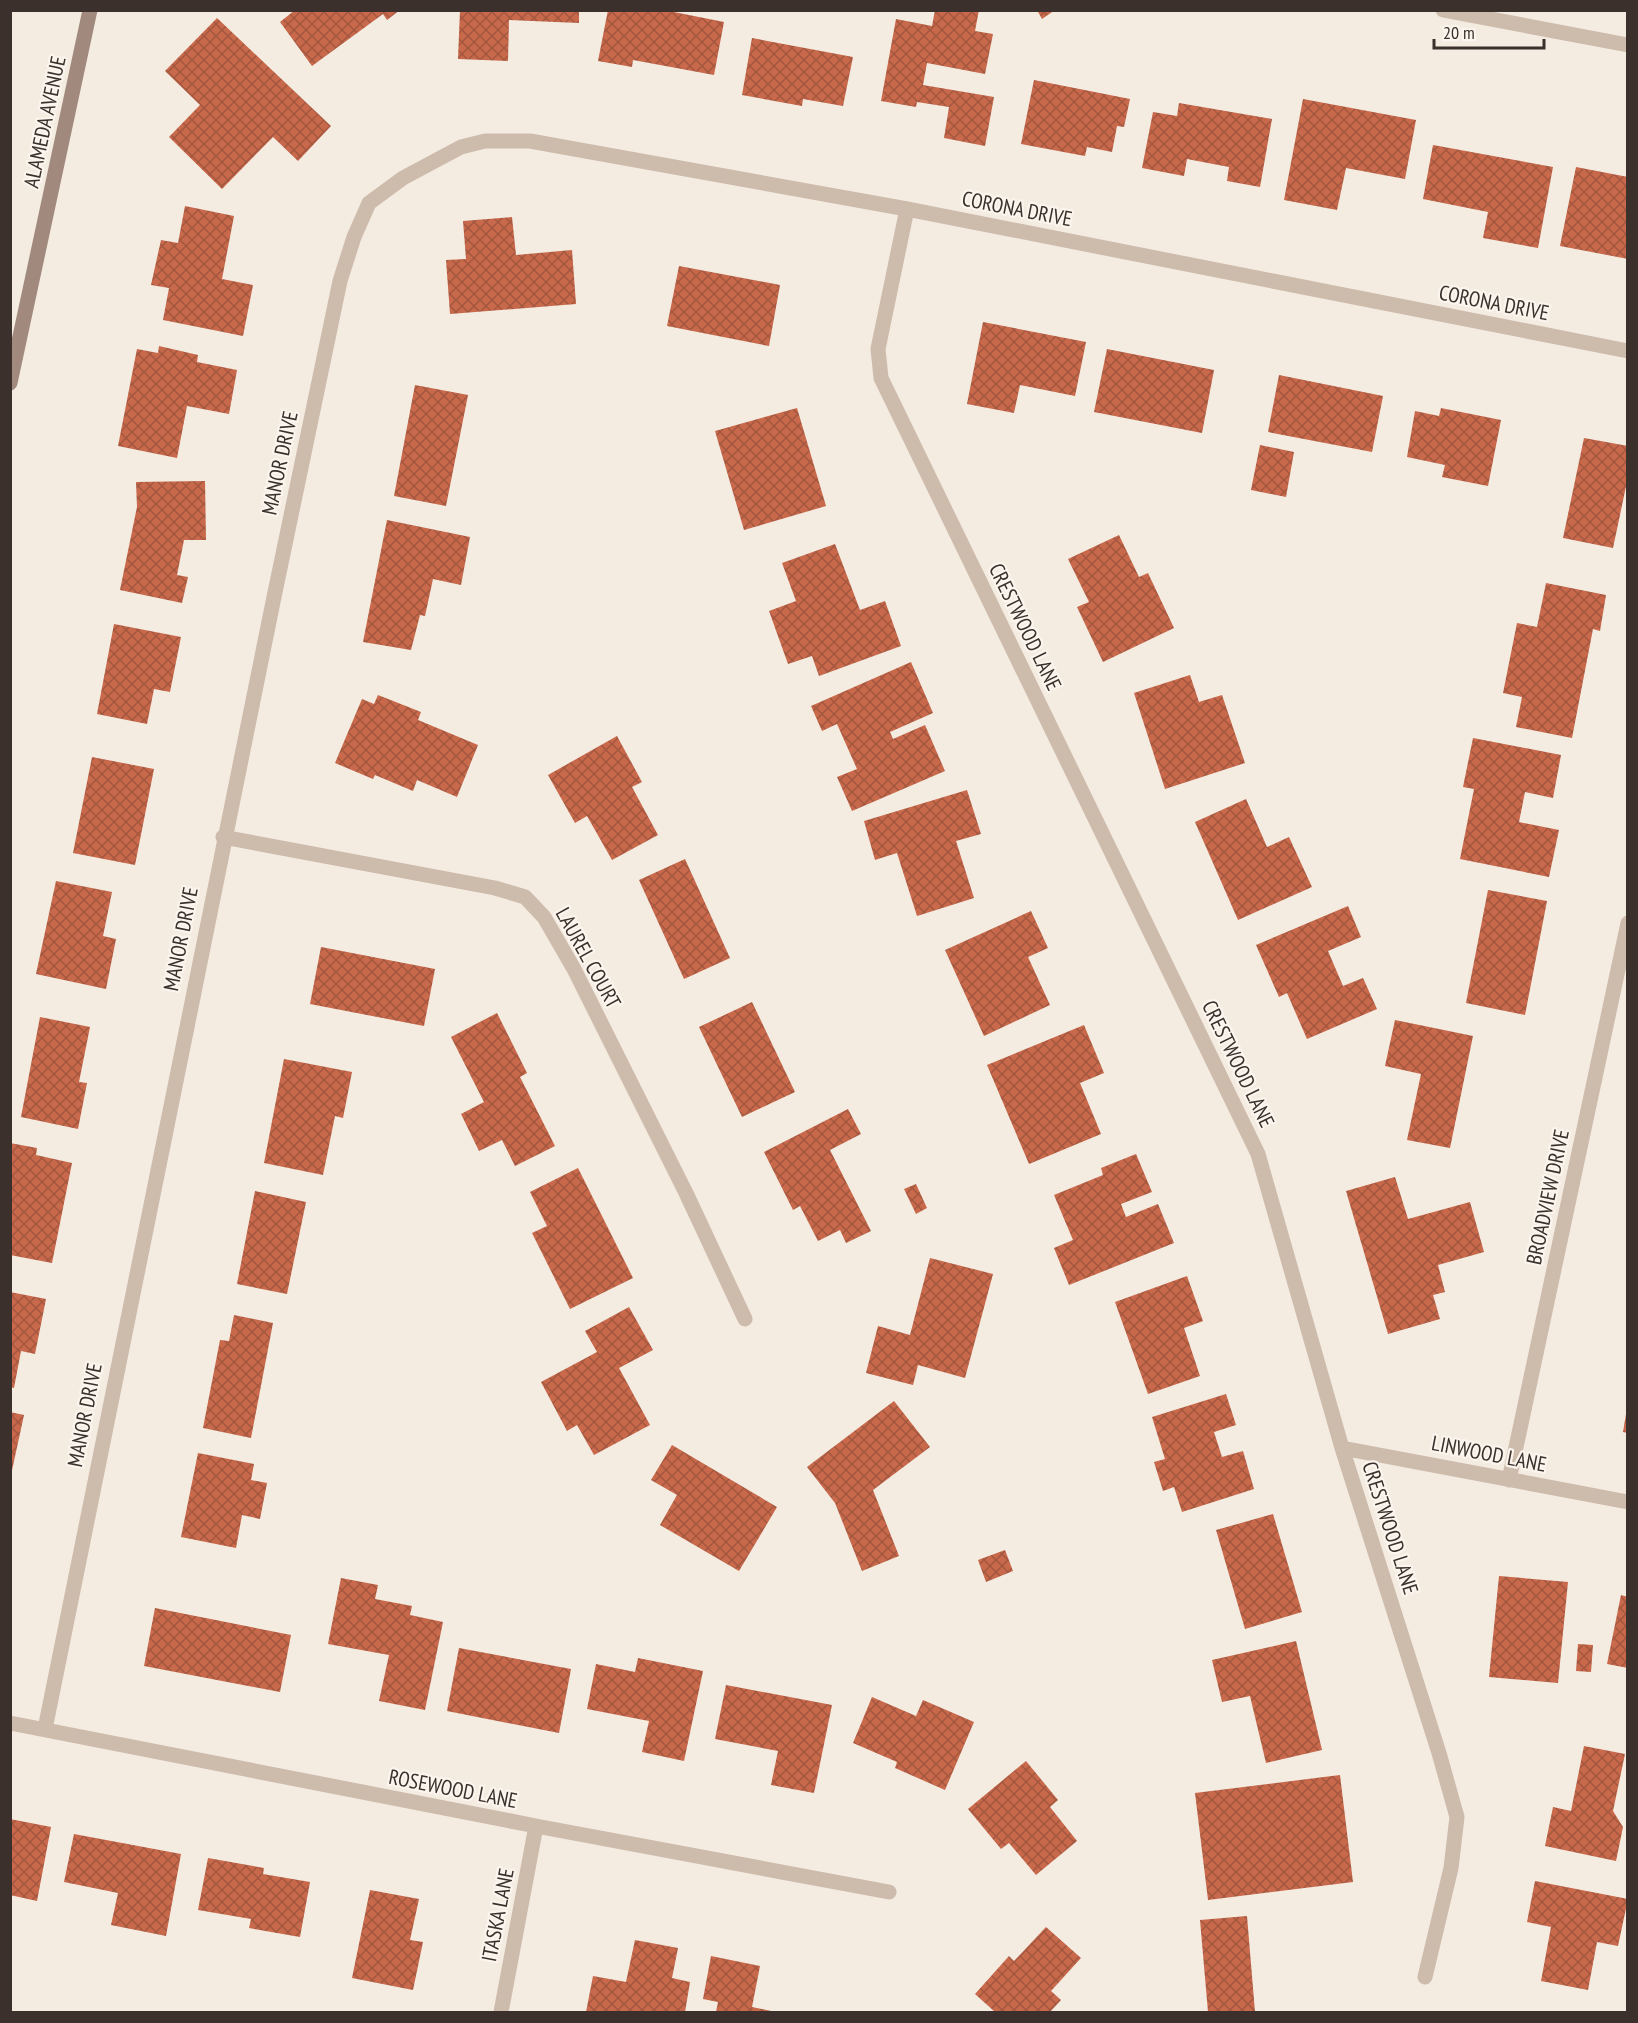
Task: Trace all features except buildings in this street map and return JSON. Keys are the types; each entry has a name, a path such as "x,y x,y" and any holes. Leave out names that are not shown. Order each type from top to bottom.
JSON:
{"street":[{"name":"ALAMEDA AVENUE","path":"10,383 90,10"},
{"path":"1443,10 1628,45"},
{"name":"CORONA DRIVE","path":"403,178 461,147 485,141 530,141 907,209 1628,351"},
{"name":"MANOR DRIVE","path":"45,1729 223,837 340,281 354,237 369,203 403,178"},
{"name":"CRESTWOOD LANE","path":"907,209 878,350 881,378 1258,1154 1342,1448 1439,1753 1456,1817 1451,1868 1425,1977"},
{"name":"LAUREL COURT","path":"223,837 495,888 525,897 544,917 574,969 686,1193 745,1319"},
{"name":"BROADVIEW DRIVE","path":"1509,1480 1628,922"},
{"name":"LINWOOD LANE","path":"1342,1448 1628,1502"},
{"name":"ROSEWOOD LANE","path":"10,1723 536,1826 889,1892"},
{"name":"ITASKA LANE","path":"501,2013 536,1826"}]}
